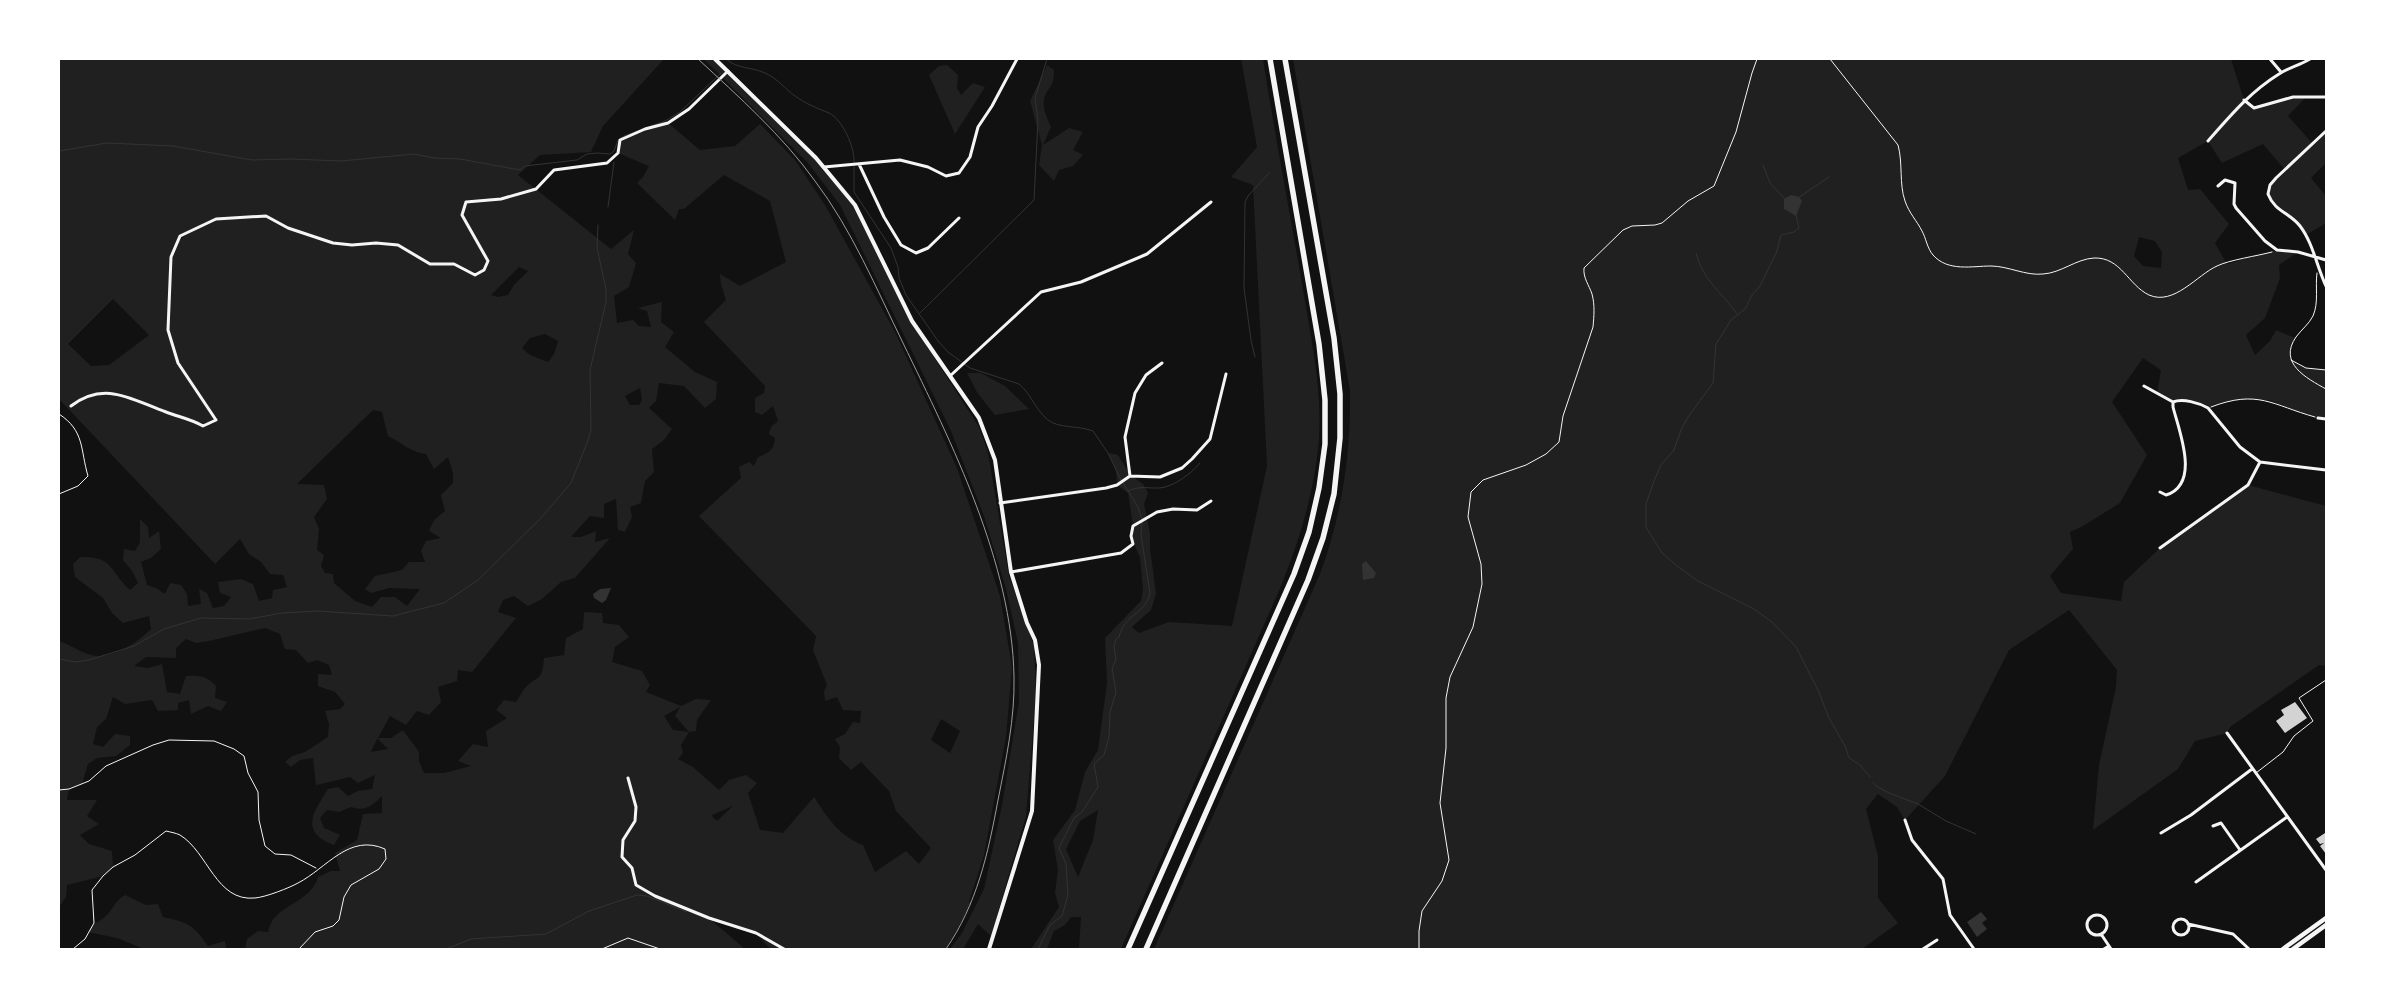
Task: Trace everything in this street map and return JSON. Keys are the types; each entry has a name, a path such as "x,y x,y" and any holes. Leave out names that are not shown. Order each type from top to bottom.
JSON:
{"highway":[{"path":"1128,949 1294,574 1309,532 1320,483 1325,427 1322,366 1270,59"},
{"path":"1146,949 1308,580 1326,526 1335,483 1341,422 1337,360 1286,59"}],"main road":[{"path":"2283,949 2326,918"},
{"path":"2293,949 2326,925"}],"street":[{"path":"715,59 824,167 855,205 912,321 979,418 995,460 1011,572 1027,623 1035,640 1039,665 1032,811 989,949"},
{"path":"824,167 900,160 928,167 946,176 958,173 970,157 978,127 992,106 1017,59"},
{"path":"2270,59 2281,72"},
{"path":"2208,141 2244,100 2281,72 2294,68 2310,59"},
{"path":"71,406 77,401 96,394 120,394 132,397 167,413 192,419 202,426 216,420 178,363 168,330 171,257 180,236 216,219 266,216 288,228 333,243 352,246 398,245 430,264 454,264 475,275 484,270 488,261 462,214 466,202 501,199 536,189 554,170 607,163 618,153 620,140 644,129 668,123 689,109 728,71"},
{"path":"2244,100 2254,108 2293,98 2326,97"},
{"path":"2326,131 2276,178 2270,185 2268,194 2276,207 2291,216 2299,224 2326,286"},
{"path":"859,164 884,217 901,245 916,253 928,248 959,218"},
{"path":"2218,186 2225,180 2235,183 2234,204 2236,208 2265,241 2277,250 2326,260"},
{"path":"950,376 1041,292 1081,282 1147,254 1211,202"},
{"path":"2306,255 2311,248"},
{"path":"1130,476 1125,436 1135,393 1146,374 1162,363"},
{"path":"1000,503 1117,485 1130,476 1160,477 1182,468 1210,439 1226,374"},
{"path":"2144,386 2173,402 2186,402 2208,408 2240,447 2260,462 2326,470"},
{"path":"2160,492 2166,495 2173,492 2179,486 2185,471 2186,461 2173,402"},
{"path":"2318,418 2326,419"},
{"path":"2160,548 2248,485 2260,462"},
{"path":"1011,572 1121,553 1134,544 1131,536 1133,526 1146,518 1157,512 1173,509 1197,510 1211,501"},
{"path":"2227,733 2326,870"},
{"path":"2161,833 2190,815 2252,769"},
{"path":"628,778 636,807 635,821 623,840 622,857 632,868 636,885 655,896 709,918 756,933 784,949"},
{"path":"2196,882 2287,817"},
{"path":"1905,820 1912,840 1943,879 1950,915 1974,949"},
{"path":"2213,826 2221,823 2240,850"},
{"path":"2098,915 2105,919 2106,927 2101,934 2093,934 2087,929 2088,920 2092,916 2098,915"},
{"path":"2188,924 2186,934 2178,935 2174,931 2173,926 2177,920 2185,920 2188,924 2233,934 2249,949"},
{"path":"2101,934 2110,947 2104,949"},
{"path":"1923,949 1937,940"}],"lane":[{"path":"2255,773 2283,752 2294,736 2313,720 2299,698 2326,680"}],"path":[{"path":"1419,949 1422,911 1447,870 1449,860 1440,803 1446,748 1446,698 1450,677 1473,627 1482,584 1481,564 1468,517 1471,492 1483,480 1526,465 1546,454 1558,442 1563,416 1594,321 1592,296 1584,277 1584,268 1622,230 1632,226 1662,223 1688,201 1714,186 1736,132 1752,73 1758,59"},
{"path":"1830,59 1898,145 1902,161 1906,203 1923,231 1932,254 1947,264 1958,267 1992,266 2044,274 2081,261 2099,258 2118,266 2141,290 2155,296 2173,294 2218,265 2277,250"},
{"path":"2317,267 2317,298 2313,315 2295,338 2290,350 2290,360 2302,375 2326,388"},
{"path":"2290,360 2306,368 2326,370"},
{"path":"2208,408 2229,400 2270,400 2318,418"},
{"path":"59,414 71,423 78,432 88,476 78,486 59,494"},
{"path":"59,790 69,789 89,781 106,766 153,745 169,740 214,741 234,749 244,756 248,774 258,792 259,820 266,846 275,854 291,855 317,869"},
{"path":"73,949 85,938 94,923 92,890 103,876 113,867 135,855 166,831 179,834 190,844 221,883 232,894 241,897 266,896 299,883 348,849 365,844 385,849 386,859 378,869 351,885 344,897 339,920 333,926 315,932 299,949"},
{"path":"602,949 628,938 660,949"}],"shaded area":[{"path":"59,59 664,59 603,126 591,152 540,155 518,175 611,249 634,230 628,254 636,263 629,287 614,296 617,323 633,320 639,326 651,327 647,311 638,308 662,302 661,322 674,332 665,347 695,372 717,382 716,399 705,408 684,386 659,383 656,401 649,408 672,429 664,440 652,449 654,472 645,481 641,503 630,507 632,517 625,532 618,530 616,499 604,504 604,518 590,516 571,537 581,537 596,531 595,542 610,538 575,578 561,582 542,599 528,606 514,596 503,600 498,612 516,618 472,672 458,670 457,681 438,687 441,702 429,715 417,711 406,725 390,716 378,738 391,738 403,730 419,752 419,761 424,773 444,773 471,766 458,761 473,744 488,747 486,731 507,718 496,710 504,700 516,702 525,688 541,675 544,658 564,655 566,638 583,629 584,612 602,613 603,623 619,625 629,637 615,647 612,662 642,671 650,685 646,692 681,706 696,699 711,700 697,720 696,731 689,732 681,745 683,753 678,759 693,767 719,790 729,780 746,775 757,783 748,793 760,830 783,833 814,797 840,831 863,845 875,872 906,851 919,864 931,848 896,811 889,791 861,762 851,770 839,758 840,747 835,739 845,734 853,722 860,723 861,711 843,710 837,697 825,701 824,691 827,685 813,650 816,636 699,516 741,478 739,467 749,462 754,466 758,457 770,450 775,438 769,434 771,427 778,421 773,406 762,415 755,412 755,398 764,393 765,386 704,322 726,300 720,274 740,286 786,262 770,201 724,175 684,209 679,209 675,220 637,183 649,166 618,153 620,140 645,129 668,123 700,150 735,146 760,124 795,160 825,205 895,332 957,468 1000,596 1012,667 1006,737 984,855 969,902 972,903 946,949 770,949 756,933 711,920 745,949 245,949 247,939 258,931 268,932 271,922 277,915 304,897 315,885 318,877 331,871 340,871 335,853 357,840 363,814 382,813 382,796 364,808 351,807 339,812 327,810 320,818 324,828 340,835 334,845 316,834 312,821 328,789 338,787 348,796 358,791 372,789 375,775 358,783 350,777 316,785 313,758 300,760 291,767 285,762 292,756 305,752 328,737 329,724 325,711 340,709 345,704 335,692 318,686 318,674 332,675 329,665 317,660 308,663 296,650 285,649 280,634 265,628 196,643 186,639 176,648 176,658 146,657 134,666 148,668 162,664 167,692 180,694 186,676 206,678 216,686 215,698 227,702 221,711 208,706 191,714 189,700 178,703 178,710 158,711 152,700 125,704 113,697 106,719 97,727 93,744 103,747 115,734 130,736 130,745 116,756 97,758 88,764 82,784 69,789 67,800 97,800 87,816 99,824 80,835 89,844 112,851 113,867 103,876 67,885 66,897 59,907 59,641 88,654 96,656 105,655 122,650 151,629 149,616 123,623 112,613 103,598 75,577 73,564 80,557 99,559 110,566 130,590 138,583 132,571 123,560 124,549 135,551 140,542 140,519 148,527 149,538 159,531 161,549 151,558 141,562 147,585 165,594 170,583 181,585 187,594 188,606 201,604 199,589 207,593 213,608 224,606 231,597 220,593 218,582 241,579 253,584 259,601 272,598 273,590 287,587 283,575 270,574 261,562 249,554 240,539 215,564 59,399","holes":["519,267 528,271 514,285 508,295 498,297 491,295","113,299 149,335 109,365 91,366 68,344","545,334 558,341 554,354 548,362 530,355 522,348 530,338","640,388 642,400 639,405 630,405 625,396","373,410 382,412 388,436 410,449 426,454 434,469 448,457 453,473 453,483 441,495 445,511 434,520 429,531 441,538 426,541 421,551 425,562 409,562 402,570 375,576 365,589 371,593 389,588 420,589 407,606 395,597 381,597 372,607 355,601 334,583 333,574 325,573 321,566 324,555 317,550 319,529 314,517 327,499 324,485 297,484","680,707 675,716 689,732 673,730 664,716","941,719 960,731 950,753 931,740","377,739 388,749 371,752","733,806 717,821 712,815"]},
{"path":"704,59 712,59 803,145 836,180 856,209 905,312 979,427 988,453 1009,576 1034,646 1036,694 1026,816 991,936 978,924 963,949 950,949 962,933 984,889 1002,805 1019,701 1018,643 1006,589 984,516 951,431 840,205 808,163"},
{"path":"1241,59 1263,59 1315,363 1319,400 1319,437 1314,478 1305,517 1278,593 1121,949 1079,949 1081,917 1071,917 1065,925 1054,931 1047,949 1031,949 1059,907 1055,893 1058,870 1053,840 1075,810 1085,772 1098,750 1107,683 1105,638 1141,601 1143,590 1140,558 1131,536 1133,526 1128,493 1117,485 1116,471 1108,453 1118,455 1130,475 1143,484 1148,493 1144,504 1150,533 1156,594 1151,610 1132,627 1139,633 1169,622 1232,626 1267,466 1253,185 1231,177 1257,147","holes":["1098,810 1093,840 1078,877 1066,849 1080,821"]},
{"path":"1293,59 2231,59 2244,100 2251,107 2284,99 2306,97 2288,116 2313,144 2326,131 2326,163 2311,178 2326,196 2326,223 2306,235 2299,225 2282,212 2268,194 2270,185 2285,170 2263,144 2222,163 2208,141 2178,158 2188,190 2200,189 2229,224 2215,243 2227,264 2277,250 2298,252 2279,265 2280,278 2265,318 2246,335 2255,355 2270,341 2276,330 2295,338 2290,350 2290,360 2306,368 2326,370 2326,419 2301,413 2269,400 2238,399 2208,408 2186,402 2173,402 2157,393 2161,370 2143,358 2112,402 2147,455 2120,503 2070,532 2073,549 2050,576 2061,593 2121,601 2124,582 2160,548 2248,485 2326,506 2326,666 2319,665 2230,727 2227,733 2195,741 2178,769 2093,830 2099,765 2116,687 2117,670 2069,610 2009,650 1945,776 1905,820 1897,807 1878,794 1866,809 1878,856 1878,898 1898,923 1862,949 1154,949 1320,574 1334,529 1344,484 1349,438 1350,391","holes":["2139,237 2155,241 2162,252 2161,268 2143,266 2134,256"]},
{"path":"947,65 958,75 957,88 961,95 973,83 985,87 955,134 929,75 939,66"},
{"path":"1047,65 1054,70 1054,75 1053,82 1044,100 1045,112 1051,127 1043,145 1069,128 1083,132 1073,150 1083,155 1073,166 1059,170 1054,181 1039,165 1042,145 1030,101"},
{"path":"1791,195 1799,197 1802,201 1796,216 1784,209 1784,199"},
{"path":"967,373 981,373 1005,386 1029,409 995,415 978,394"},
{"path":"1366,561 1376,573 1374,578 1363,580 1362,564"},
{"path":"611,588 606,600 602,603 594,598 593,594 600,589"},
{"path":"125,895 146,905 158,904 163,917 184,923 194,929 208,946 225,941 226,949 144,949 117,938 88,932"},
{"path":"1981,912 1987,919 1982,923 1987,929 1977,937 1967,922"}],"building":[{"path":"2295,702 2307,718 2285,733 2276,721 2284,715 2281,710"},
{"path":"2325,833 2326,854 2320,846 2324,843 2320,844 2316,839"}],"waterway":[{"path":"726,59 735,65 769,75 799,99 834,117 847,135 854,156 854,162"},
{"path":"920,313 1034,200 1038,120 1035,98 1047,59"},
{"path":"59,151 107,143 173,146 252,160 341,161 414,154 434,158 460,159 520,170 525,166 577,160 587,154 610,154 614,151 618,140 624,136 665,121 680,112 721,73"},
{"path":"608,207 614,162"},
{"path":"1763,165 1770,183 1785,199"},
{"path":"854,166 854,192 891,248 906,295 938,341 948,352 970,368 1019,384 1028,393 1043,415 1053,423 1093,431 1108,453 1121,480"},
{"path":"1255,357 1244,288 1245,202 1248,196 1269,173"},
{"path":"1798,198 1829,177"},
{"path":"1796,215 1799,228 1794,232 1781,235 1777,251 1760,286 1752,295 1745,309 1731,320 1716,344 1713,383 1688,417 1674,450 1661,465 1646,504 1646,527 1662,553 1677,566 1698,581 1754,609 1772,622 1796,647 1818,690 1829,718 1845,746 1849,758 1860,765 1870,777"},
{"path":"59,659 76,662 89,660 134,646 164,629 201,618 249,619 282,613 318,611 393,616 444,603 478,580 540,519 571,483 587,443 591,430 590,370 606,302 606,289 597,248 598,225"},
{"path":"1696,253 1708,279 1737,314"},
{"path":"1128,491 1139,488 1162,488 1168,486 1186,476 1200,463"},
{"path":"1123,483 1138,507 1142,519"},
{"path":"1038,949 1050,925 1062,916 1068,895 1066,864 1059,848 1074,818 1082,812 1098,787 1094,764 1104,755 1109,737 1110,712 1116,692 1112,669 1116,659 1114,647 1116,639 1119,637 1125,623 1144,606 1150,593 1141,535 1142,523"},
{"path":"1873,782 1876,786 1889,793 1918,804 1946,821 1976,834"},
{"path":"446,949 471,939 546,934 589,911 637,895 647,896 687,912"}],"railway":[{"path":"698,59 760,117 789,148 841,219 873,280 959,463 991,548 1003,591 1011,634 1014,677 1007,754 980,878 966,914 946,949"}]}
